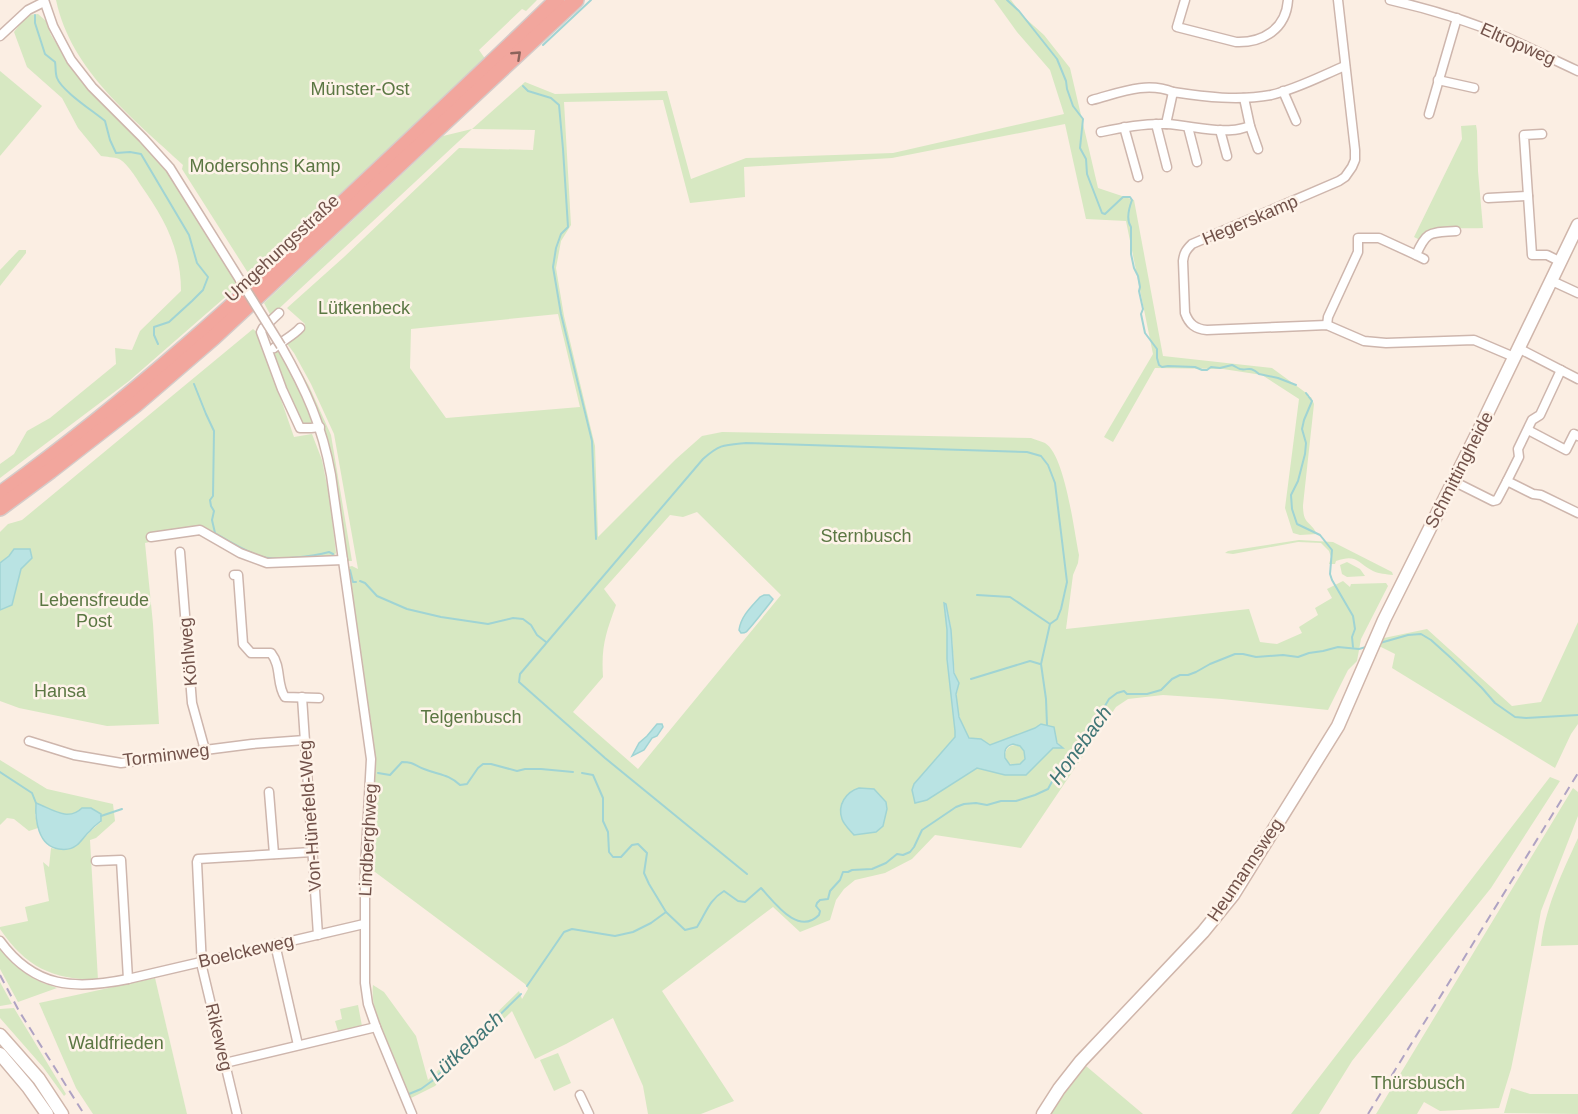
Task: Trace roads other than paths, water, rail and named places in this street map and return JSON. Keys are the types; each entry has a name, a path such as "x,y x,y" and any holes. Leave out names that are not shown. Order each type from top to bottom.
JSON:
{"highway":[{"name":"Umgehungsstraße","path":"0,494 128,397 207,329 557,0"},
{"name":"Umgehungsstraße","path":"0,508 135,405 214,338 576,0"},
{"path":"0,519 50,471"}],"street":[{"path":"1185,0 1177,27 1245,43 1270,34 1283,19 1288,0"},
{"name":"Hegerskamp","path":"1338,0 1355,150 1349,172 1339,181 1192,244 1185,253 1183,261 1185,313 1188,320 1199,329 1327,325 1364,341 1386,343 1474,340 1516,353 1578,379"},
{"name":"Eltropweg","path":"1390,0 1457,18 1578,71"},
{"path":"0,36 28,10 44,1"},
{"name":"Lindberghweg","path":"44,1 53,27 71,60 92,87 170,168 281,346 300,379 320,427 331,475 372,759 365,869 364,983 376,1027 412,1114"},
{"name":"Eltropweg","path":"1429,114 1457,18"},
{"path":"1092,100 1143,87 1163,88 1173,92 1210,98 1244,98 1283,91 1345,66"},
{"path":"1438,80 1474,88"},
{"path":"1283,91 1296,121"},
{"path":"1166,124 1173,92"},
{"path":"1244,98 1258,149"},
{"path":"1101,132 1156,124 1220,130 1250,126"},
{"path":"1156,124 1167,167"},
{"path":"1124,127 1138,177"},
{"path":"1188,127 1197,162"},
{"path":"1220,130 1227,156"},
{"path":"1542,134 1524,135 1532,255 1547,255 1561,262"},
{"path":"1488,198 1528,196"},
{"name":"Schmittingheide","path":"1369,656 1578,225"},
{"path":"1327,325 1328,317 1358,252 1359,238 1379,238 1420,257 1422,240 1425,237 1436,232 1456,231"},
{"path":"1552,281 1578,293"},
{"path":"279,312 262,328 261,332 268,352 300,428 320,427"},
{"path":"268,352 300,328"},
{"path":"1453,481 1493,501 1497,500 1519,457 1518,449 1532,420 1540,415 1561,370"},
{"path":"1528,430 1566,450 1574,434 1578,436"},
{"path":"1507,481 1578,513"},
{"path":"151,537 200,530 240,553 267,563 343,560"},
{"name":"Köhlweg","path":"180,552 192,703 205,750"},
{"path":"234,575 238,575 243,644 251,653 271,653 277,660 283,695 289,698 319,698"},
{"name":"Heumannsweg","path":"1043,1114 1081,1061 1203,932 1233,895 1338,726 1369,656"},
{"name":"Von-Hünefeld-Weg","path":"302,697 318,934"},
{"name":"Torminweg","path":"29,741 74,755 121,763 252,744 305,740"},
{"path":"269,792 274,854 312,852"},
{"name":"Rikeweg","path":"237,1114 202,967 197,862 198,859 274,854"},
{"path":"96,861 121,860 128,979"},
{"name":"Boelckeweg","path":"0,941 12,956 32,972 60,984 89,985 128,979 364,924"},
{"path":"275,944 298,1045"},
{"path":"225,1063 376,1027"},
{"path":"0,1035 39,1079 62,1114"},
{"path":"0,1054 47,1114"},
{"path":"580,1095 589,1114"}],"water":[{"path":"14,549 30,549 32,558 21,569 12,605 0,610 0,563"},
{"path":"764,595 769,595 773,599 748,630 741,633 739,630 744,616"},
{"path":"944,603 951,630 954,673 959,683 956,694 959,717 969,738 981,739 990,745 1041,724 1054,727 1057,743 1063,748 1053,748 1026,775 1005,775 977,768 927,800 915,803 912,790 914,784 955,737 947,659","holes":["1013,744 1020,746 1024,751 1025,759 1020,764 1010,765 1005,758 1006,749"]},
{"path":"657,724 662,724 663,727 657,736 652,738 644,750 632,756 639,743"},
{"path":"859,788 874,789 886,802 887,809 883,826 876,832 854,835 843,821 841,809 847,796"},
{"path":"36,803 66,814 77,812 82,808 91,808 101,814 101,821 75,846 59,849 52,847 42,838 37,824"}],"waterway":[{"path":"543,45 591,0"},
{"path":"1007,0 1019,11 1057,59 1073,106 1083,119 1080,148 1086,159 1087,174 1102,213 1105,214 1123,197 1130,197 1132,200 1128,217 1131,227 1131,254 1140,287 1143,309 1141,314 1145,333 1157,349 1159,365 1162,367 1195,367 1202,370 1232,365 1240,369 1251,369 1259,374 1296,385"},
{"path":"35,15 35,23 45,54 55,62 56,76 60,83 71,95 105,121 116,153 141,154 189,235 197,263 208,277 203,290 192,301 169,322 154,327 154,335 158,344"},
{"path":"523,86 528,91 551,98 559,105 568,227 561,234 553,267 561,314 592,441 596,539"},
{"path":"194,384 214,431 213,496 210,500 214,511 212,520 215,533 244,550 263,557 286,558 329,552 333,554"},
{"path":"1306,393 1312,401 1302,429 1306,443 1305,454 1298,481 1291,495 1292,509 1297,524 1320,535 1332,550 1330,574 1353,616 1355,629 1352,637 1353,647"},
{"path":"747,874 605,758 519,682 520,674 703,459 718,448 746,443 1027,452 1041,456 1048,465 1055,483 1067,582 1057,619 1050,624 1041,664 1047,725"},
{"path":"350,570 353,582 356,582"},
{"path":"360,581 365,583 377,596 407,609 441,617 488,624 513,618 523,619 546,642"},
{"path":"977,595 1010,597 1050,624"},
{"name":"Honebach","path":"1380,643 1408,635 1421,634 1451,658 1495,703 1515,717 1578,715"},
{"name":"Honebach","path":"582,773 593,775 603,798 603,821 608,832 609,852 613,857 621,857 632,845 638,844 647,853 644,873 649,884 666,912 685,930 697,927 711,903 724,891 738,901 745,902 761,888 787,915 803,922 819,915 817,903 828,899 830,891 840,880 843,872 872,869 886,863 897,854 903,855 910,852 922,830 956,807 964,804 987,805 1001,801 1016,801 1048,789 1054,778 1076,755 1109,699 1117,693 1124,691 1127,694 1147,694 1161,690 1172,679 1180,675 1196,672 1235,654 1256,657 1283,655 1298,657 1338,647 1359,649 1366,647"},
{"path":"971,679 1030,661 1040,664"},
{"name":"Honebach","path":"378,773 390,775 402,762 409,763 447,777 460,785 467,784 483,764 517,771 541,769 573,772"},
{"path":"0,772 32,793 36,803"},
{"path":"101,816 122,809"},
{"name":"Lütkebach","path":"527,986 564,932 572,929 615,936 633,932 666,912"},
{"name":"Lütkebach","path":"409,1094 432,1081 521,994"}],"railway":[{"path":"1368,1114 1578,773"},
{"path":"0,975 19,1011 84,1114"}],"park label":[{"name":"Münster-Ost","path":"360,89"},
{"name":"Modersohns Kamp","path":"265,166"},
{"name":"Lütkenbeck","path":"364,308"},
{"name":"Sternbusch","path":"866,536"},
{"name":"Lebensfreude Post","path":"94,610"},
{"name":"Hansa","path":"60,691"},
{"name":"Telgenbusch","path":"471,717"},
{"name":"Waldfrieden","path":"116,1043"},
{"name":"Thürsbusch","path":"1418,1083"}]}
